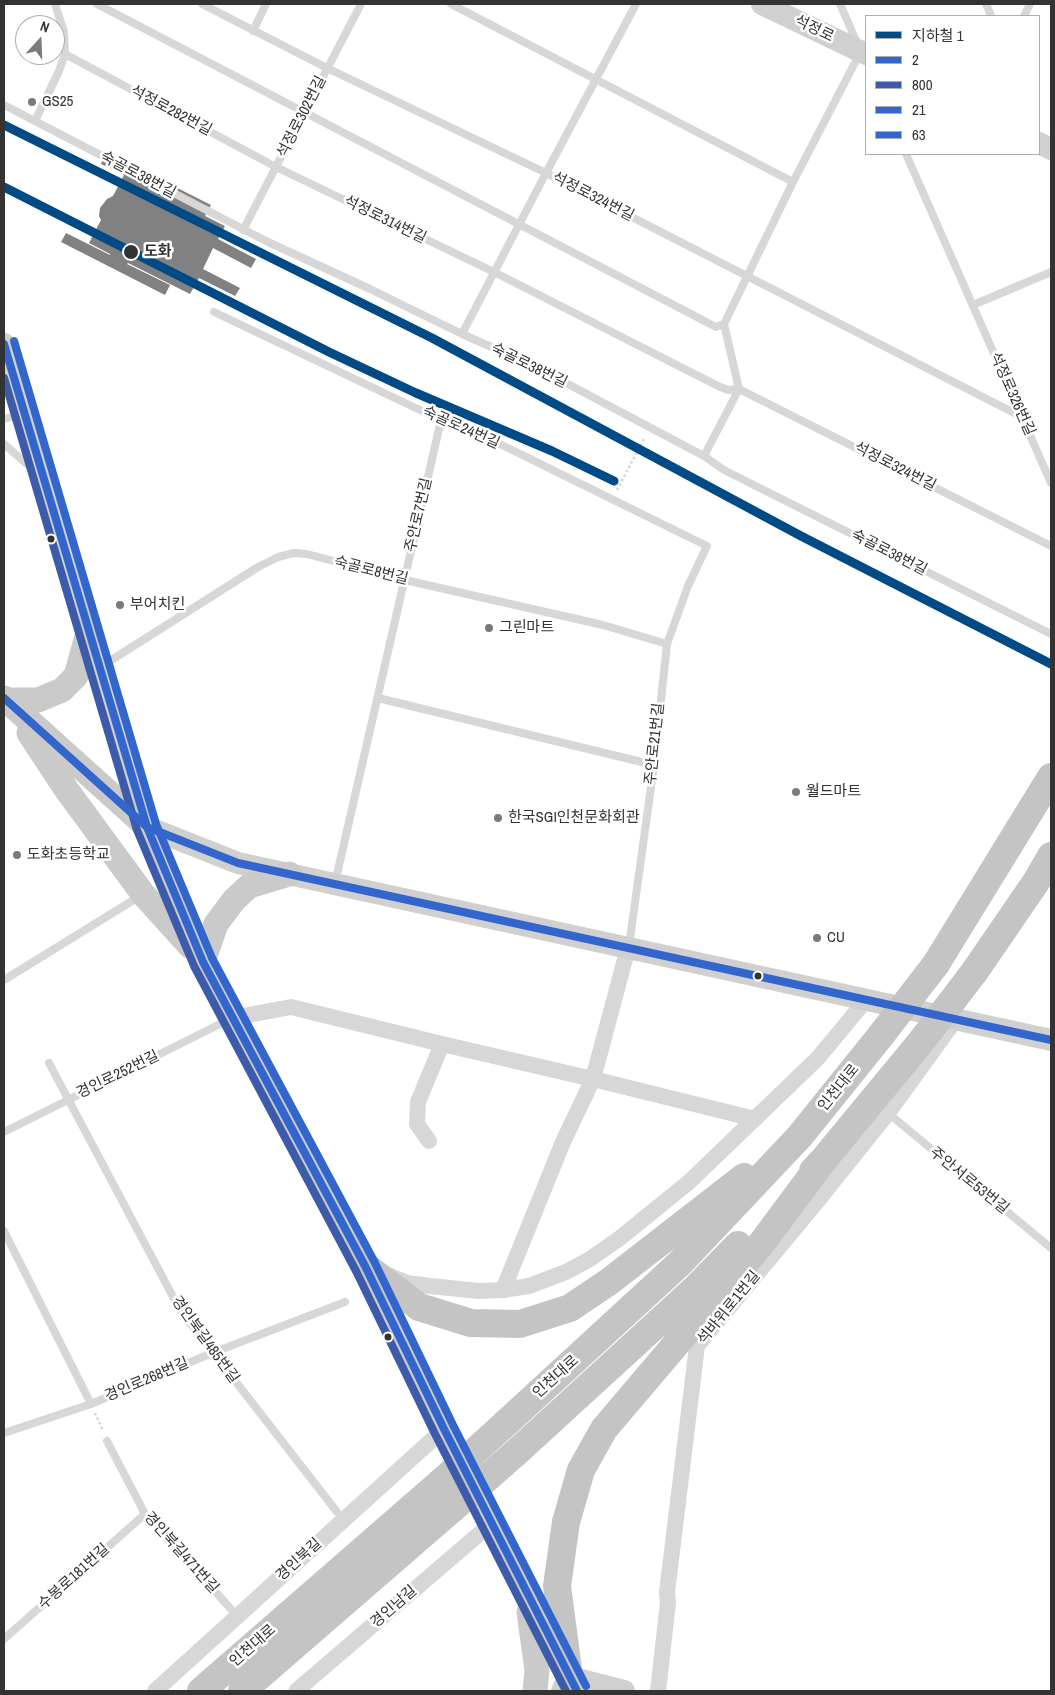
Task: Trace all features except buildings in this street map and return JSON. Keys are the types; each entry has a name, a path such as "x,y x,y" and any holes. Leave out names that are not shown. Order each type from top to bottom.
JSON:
{"highway":[{"name":"인천대로","path":"201,1691 440,1483 680,1263 800,1136 936,964 1051,777"},
{"name":"인천대로","path":"242,1691 520,1449 696,1288 825,1158 920,1043 975,971 1050,860"},
{"path":"365,1266 419,1307 471,1323 520,1324 570,1308 610,1281 718,1196 800,1136"},
{"path":"569,1686 557,1586 566,1522 580,1470 604,1429 761,1244 825,1158"}],"main road":[{"name":"석정로","path":"762,4 865,56"},
{"path":"1040,144 1051,150"},
{"path":"4,344 14,416 44,480 147,827 203,962 365,1266 526,1592 569,1686 624,1691"},
{"path":"5,699 38,700 62,690 76,676 89,629"},
{"path":"5,699 147,827 238,862 1051,1040"},
{"path":"5,699 66,789 143,894 203,962"},
{"path":"203,962 216,924 234,900 249,886 289,874"},
{"path":"526,1592 537,1670 535,1691"}],"street":[{"path":"503,1290 563,1142 593,1079 628,948"},
{"path":"365,1266 407,1283 479,1291 529,1286 566,1272 590,1259 620,1238 688,1182 818,1058 866,1000"},
{"path":"232,1018 291,1007 755,1119"},
{"name":"석바위로1번길","path":"658,1691 668,1602 667,1592 697,1346 888,1113 956,1019"},
{"path":"429,1140 417,1124 418,1102 442,1044"},
{"name":"경인북길","path":"155,1691 444,1429"},
{"name":"경인남길","path":"296,1691 492,1523"}],"lane":[{"path":"97,4 716,327 724,324"},
{"name":"석정로324번길","path":"202,4 328,68 546,173 1022,417"},
{"path":"253,31 266,4"},
{"name":"석정로302번길","path":"243,230 361,4"},
{"path":"451,4 793,182"},
{"path":"462,334 636,4"},
{"path":"704,456 740,388 724,324 793,182 865,56 840,4"},
{"name":"석정로282번길","path":"65,54 276,168"},
{"path":"35,121 61,65"},
{"name":"숙골로38번길","path":"4,105 243,230 462,334 532,365 704,456 724,470 1051,634"},
{"name":"석정로326번길","path":"906,155 1051,483"},
{"name":"석정로314번길","path":"276,168 494,272"},
{"name":"석정로324번길","path":"494,272 718,386 728,390 740,388 1051,546"},
{"path":"973,304 1051,272"},
{"name":"숙골로24번길","path":"214,312 441,420 498,444 707,546"},
{"name":"주안로7번길","path":"335,884 441,420"},
{"path":"4,444 44,480"},
{"name":"주안로21번길","path":"628,948 654,765 667,644 688,586 707,546"},
{"name":"숙골로8번길","path":"100,667 258,567 278,557 294,553 307,554 405,580 603,625 667,644"},
{"path":"378,698 654,765"},
{"path":"4,980 143,894"},
{"name":"경인로252번길","path":"4,1132 232,1018"},
{"name":"경인북길485번길","path":"50,1063 180,1310 337,1512"},
{"name":"주안서로53번길","path":"888,1113 1051,1248"},
{"path":"4,1231 91,1404"},
{"name":"경인로268번길","path":"4,1433 91,1404 212,1353 345,1302"},
{"name":"경인북길471번길","path":"108,1441 145,1514 232,1609"},
{"name":"수봉로181번길","path":"4,1640 145,1514"}],"path":[{"path":"616,492 648,432"},
{"path":"91,1404 108,1441"}],"metro line":[{"name":"1","path":"4,125 432,338 801,536 1051,664"},
{"name":"1","path":"4,187 329,352 416,393 552,451 614,481"}],"transit line":[{"name":"21","path":"14,341 156,824 212,958 374,1261 453,1425 586,1686"},
{"name":"2","path":"4,344 147,827 203,962 365,1266 444,1429 577,1691"},
{"name":"800","path":"4,378 137,830 194,966 356,1271 435,1434 566,1691"},
{"name":"63","path":"4,698 147,827 238,863 1051,1040"}],"place":[{"name":"GS25","path":"32,102"},
{"name":"도화","path":"131,252"},
{"name":"부어치킨","path":"120,605"},
{"name":"그린마트","path":"489,628"},
{"name":"월드마트","path":"796,792"},
{"name":"한국SGI인천문화회관","path":"498,818"},
{"name":"도화초등학교","path":"17,855"},
{"name":"CU","path":"817,938"}]}
